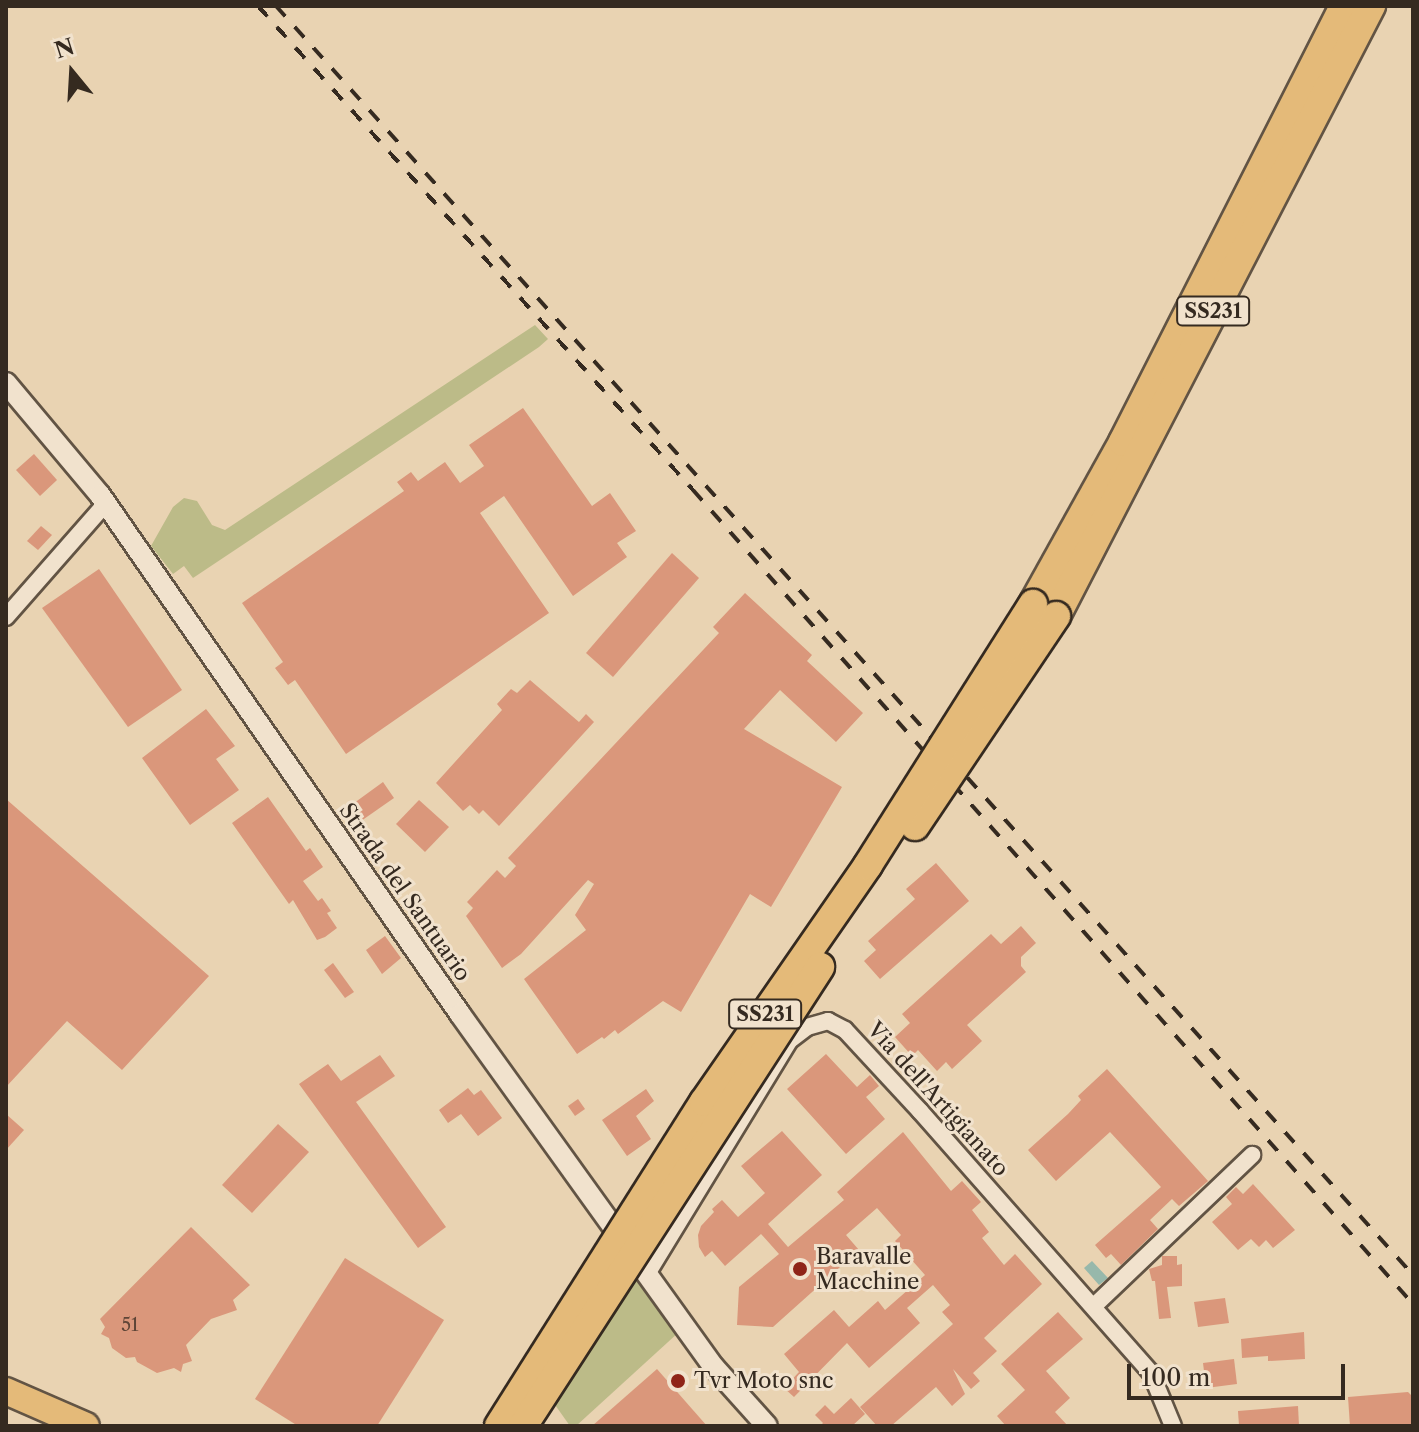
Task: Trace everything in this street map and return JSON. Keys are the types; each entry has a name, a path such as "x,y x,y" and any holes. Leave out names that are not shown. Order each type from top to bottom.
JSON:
{"highway":[{"name":"SS231","path":"499,1426 704,1102 1045,610 1123,442 1344,6"},
{"name":"SS231","path":"523,1426 815,975 1045,610 1371,6"}],"main road":[{"path":"6,1391 86,1426"}],"street":[{"name":"Strada del Santuario","path":"6,383 106,503 460,1014 714,1367 767,1426"},
{"path":"6,617 106,503"},
{"name":"Via dell'Artigianato","path":"647,1274 790,1040 807,1027 828,1021 856,1042 1094,1306 1151,1373 1173,1426"},
{"path":"1094,1306 1252,1155"}],"shaded area":[{"path":"535,325 548,339 539,347 193,578 184,566 173,574 151,546 173,507 184,498 197,501 212,525 225,530"},
{"path":"1092,1261 1108,1278 1099,1285 1084,1268"},
{"path":"634,1272 679,1332 576,1426 570,1426 553,1402"}],"building":[{"path":"523,408 592,506 610,493 636,531 617,543 627,557 573,596 504,496 480,513 549,613 346,754 295,680 288,685 275,668 283,662 242,603 404,491 397,482 411,472 418,481 445,462 460,483 484,466 469,445"},
{"path":"34,454 57,480 40,496 16,470"},
{"path":"41,526 52,535 38,550 27,541"},
{"path":"672,553 699,578 613,677 586,653"},
{"path":"99,569 182,690 128,727 42,608"},
{"path":"745,593 812,655 807,661 863,713 836,742 780,690 744,729 842,787 771,907 750,894 681,1012 663,1001 618,1034 615,1030 577,1054 524,979 586,930 575,915 594,884 588,880 521,954 502,968 466,916 473,908 467,902 497,870 505,878 516,866 508,858 719,633 713,627"},
{"path":"530,680 579,722 586,714 594,722 499,826 483,810 479,814 470,805 463,811 436,783 502,710 497,704 511,689 517,693"},
{"path":"206,709 235,746 216,759 239,790 190,825 142,758"},
{"path":"383,782 394,798 361,821 350,806"},
{"path":"268,797 306,851 310,848 323,867 303,881 318,901 322,898 337,928 317,940 293,900 289,904 232,823"},
{"path":"6,799 209,976 122,1070 67,1021 6,1087"},
{"path":"419,800 449,827 425,852 396,824"},
{"path":"936,863 969,901 880,979 864,961 876,950 868,941 915,899 906,889"},
{"path":"1021,926 1036,943 1021,957 1021,966 1026,972 967,1025 982,1041 952,1069 946,1062 937,1071 918,1050 912,1056 895,1037 910,1023 902,1014 991,934 1001,944"},
{"path":"385,936 401,958 382,974 366,950"},
{"path":"333,963 354,992 345,998 324,970"},
{"path":"826,1054 857,1087 870,1075 879,1086 866,1097 885,1119 846,1154 787,1089"},
{"path":"380,1055 395,1076 356,1102 446,1227 418,1248 299,1084 328,1064 341,1081"},
{"path":"1107,1069 1208,1181 1179,1206 1172,1199 1150,1220 1158,1229 1121,1265 1111,1254 1106,1258 1095,1245 1161,1187 1110,1132 1056,1181 1028,1150 1068,1114 1081,1100 1078,1096"},
{"path":"468,1088 474,1095 481,1090 502,1118 478,1136 461,1114 448,1123 439,1110"},
{"path":"646,1089 654,1101 636,1116 651,1139 627,1156 602,1120"},
{"path":"578,1099 585,1109 575,1116 568,1106"},
{"path":"6,1114 24,1130 6,1150"},
{"path":"278,1124 309,1152 252,1213 222,1185"},
{"path":"782,1131 822,1175 768,1224 788,1247 844,1200 837,1192 903,1132 951,1191 962,1181 981,1202 972,1210 989,1232 982,1238 1004,1265 1015,1254 1042,1284 984,1338 997,1351 973,1373 980,1381 971,1389 953,1369 965,1394 952,1406 936,1387 891,1426 877,1426 860,1407 953,1324 942,1312 950,1305 933,1285 907,1308 920,1323 869,1368 847,1343 794,1397 784,1388 799,1372 784,1354 834,1310 849,1327 878,1301 885,1310 925,1275 895,1241 901,1235 877,1208 846,1235 859,1250 773,1327 737,1325 739,1287 779,1254 761,1234 725,1266 712,1251 705,1257 699,1247 698,1235 701,1226 714,1212 712,1209 722,1200 738,1217 765,1193 741,1166"},
{"path":"1253,1184 1295,1230 1273,1248 1266,1240 1259,1247 1251,1239 1238,1250 1212,1222 1232,1204 1226,1197 1236,1187 1243,1194"},
{"path":"191,1227 250,1285 233,1300 237,1310 211,1319 186,1345 192,1361 183,1364 181,1372 174,1368 157,1373 137,1362 135,1357 126,1358 112,1348 109,1338 101,1334 105,1327 100,1319"},
{"path":"1162,1256 1177,1256 1177,1265 1182,1264 1182,1286 1167,1287 1171,1318 1159,1319 1155,1281 1152,1281 1149,1269 1162,1265"},
{"path":"345,1258 444,1320 377,1426 298,1426 255,1399"},
{"path":"1225,1298 1229,1323 1198,1327 1194,1302"},
{"path":"1058,1312 1083,1339 1046,1371 1070,1398 1055,1412 1068,1426 1006,1426 997,1416 1025,1390 1001,1364"},
{"path":"1304,1332 1305,1359 1268,1361 1268,1356 1242,1358 1241,1339"},
{"path":"1234,1359 1237,1384 1206,1388 1203,1363"},
{"path":"657,1369 707,1426 592,1426"},
{"path":"1408,1392 1413,1397 1413,1426 1350,1426 1348,1397"},
{"path":"851,1398 865,1414 852,1426 820,1426 823,1423 815,1415 825,1405 834,1414"},
{"path":"1298,1406 1299,1426 1239,1426 1238,1411"}],"railway":[{"path":"258,6 693,490 1413,1304"},
{"path":"276,6 1413,1275"}],"place":[{"name":"Baravalle Macchine","path":"800,1269"},
{"name":"Tvr Moto snc","path":"678,1381"}]}
